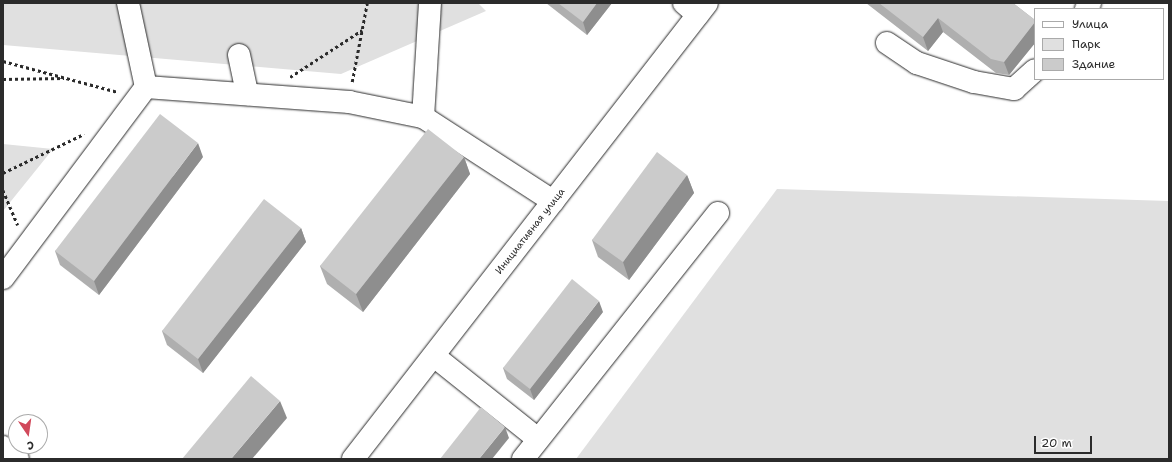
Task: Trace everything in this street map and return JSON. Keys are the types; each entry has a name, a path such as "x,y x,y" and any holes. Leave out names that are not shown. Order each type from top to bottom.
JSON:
{"main road":[{"path":"3,278 142,92 128,3"},
{"path":"423,118 430,3"},
{"name":"Инициативная улица","path":"353,459 553,201 697,7"},
{"path":"887,43 917,63 974,82 1014,89 1034,71"},
{"path":"239,54 255,94"},
{"path":"142,92 255,94 349,102 423,118 553,201"},
{"path":"523,459 718,213"},
{"path":"434,356 538,440"},
{"path":"3,447 18,459"}],"path":[{"path":"349,102 367,3"},
{"path":"255,94 362,30"},
{"path":"3,61 69,78 142,92"},
{"path":"3,79 69,78"},
{"path":"3,173 86,133"},
{"path":"3,190 17,224 35,235"}],"green space":[{"path":"3,3 478,3 486,11 341,74 3,45"},
{"path":"3,144 53,149 3,211"},
{"path":"777,189 1169,201 1169,459 576,459"}],"building":[{"path":"558,3 597,3 583,22"},
{"path":"879,3 1013,3 1034,19 1034,23 1004,62 991,59 938,18 923,37"},
{"path":"160,114 198,143 94,281 55,251"},
{"path":"428,129 464,157 356,294 320,266"},
{"path":"657,152 687,175 623,262 592,240"},
{"path":"264,199 301,228 198,359 162,331"},
{"path":"572,279 599,301 530,389 503,368"},
{"path":"251,376 280,401 231,459 182,459"},
{"path":"481,407 505,427 479,459 440,459"}]}
